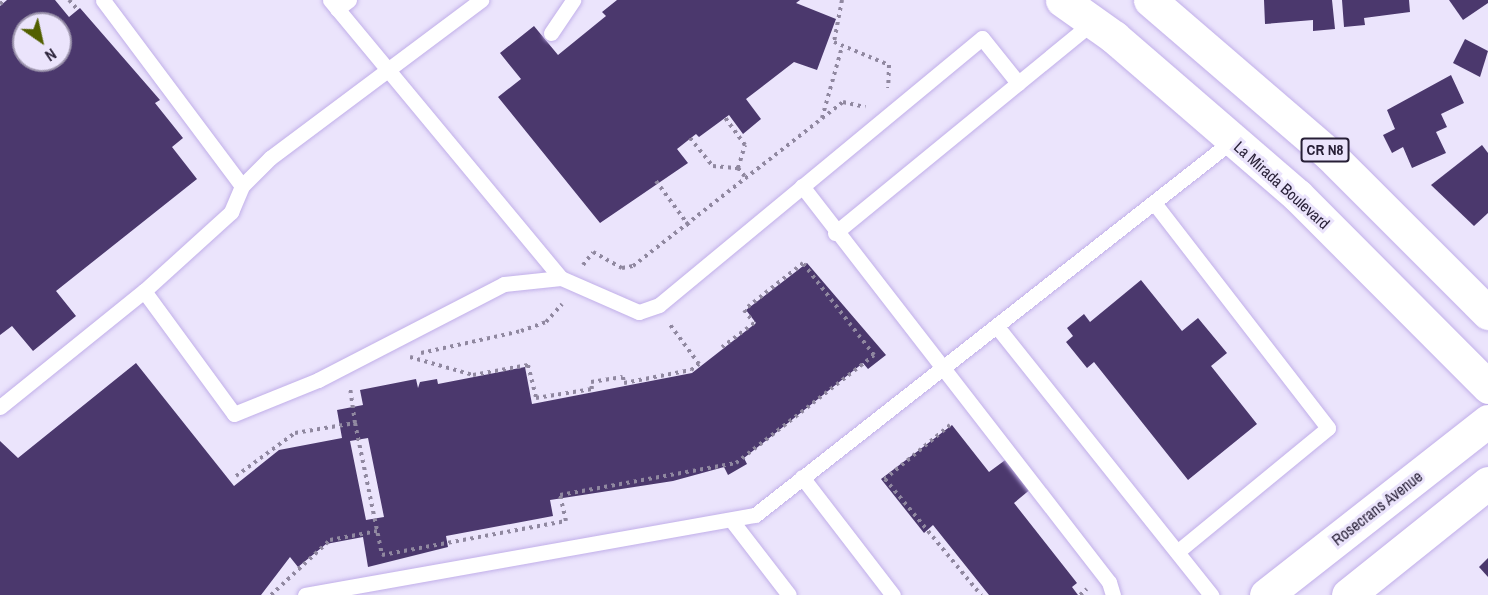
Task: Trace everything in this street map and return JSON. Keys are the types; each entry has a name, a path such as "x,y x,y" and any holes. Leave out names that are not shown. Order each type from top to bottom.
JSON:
{"main road":[{"name":"La Mirada Boulevard","path":"1062,0 1093,22 1297,195 1488,387"},
{"name":"CR N8","path":"1150,0 1329,154 1488,313"},
{"name":"Rosecrans Avenue","path":"1266,595 1488,421"},
{"path":"1348,595 1488,483"}],"lane":[{"path":"104,0 242,186"},
{"path":"1,403 144,291 231,212 242,186 270,158 481,0"},
{"path":"551,33 573,0"},
{"path":"339,3 386,71 561,278 639,312 659,305 982,38 1018,83"},
{"path":"835,232 1093,22"},
{"path":"306,594 732,521 755,515 998,328 1233,140"},
{"path":"802,186 941,372 1110,582 1113,595"},
{"path":"1155,204 1328,428 1177,552"},
{"path":"144,291 234,414 318,380 504,284 561,278"},
{"path":"998,328 1211,595"},
{"path":"802,477 886,593"},
{"path":"732,521 789,595"}],"path":[{"path":"0,4 5,0"},
{"path":"842,0 834,42 889,65 888,90 881,96"},
{"path":"71,1 78,10"},
{"path":"822,119 842,47"},
{"path":"583,266 593,252 622,268 633,266 689,226 843,102 866,107 873,102"},
{"path":"725,117 745,145 738,168"},
{"path":"690,138 713,166 738,168 747,179"},
{"path":"656,181 689,226"},
{"path":"359,383 349,388 382,555 566,521 560,495 736,463 874,355 803,263 744,310 754,323 722,347"},
{"path":"399,362 409,357 521,331 546,322 562,304"},
{"path":"409,357 473,375 528,365 536,398 592,388 591,382 623,377 624,383 691,370 699,364 659,305"},
{"path":"236,476 295,433 355,423"},
{"path":"950,425 885,479 981,595"},
{"path":"271,595 330,540 377,531"},
{"path":"1080,595 1088,589"}],"building":[{"path":"7,0 55,0 65,12 12,12 12,72 72,72 72,15 80,8 160,100 155,103 183,138 172,147 197,179 56,291 76,316 33,351 12,326 0,335 0,6"},
{"path":"617,0 800,0 796,3 836,19 817,70 794,62 746,99 761,119 743,134 729,115 699,137 696,134 677,149 688,163 600,223 498,97 521,79 500,53 534,26 558,55 606,16 602,12"},
{"path":"1264,0 1332,0 1335,29 1313,31 1313,20 1265,24"},
{"path":"1342,0 1409,0 1410,12 1364,18 1365,25 1344,27"},
{"path":"1449,0 1488,0 1488,3 1463,20"},
{"path":"1465,39 1488,51 1480,77 1453,63"},
{"path":"1451,75 1464,103 1441,114 1447,127 1436,132 1446,153 1412,168 1403,147 1392,153 1383,135 1395,129 1387,110"},
{"path":"1482,145 1488,153 1488,213 1474,226 1431,185"},
{"path":"807,263 886,355 868,369 863,363 744,458 747,464 728,475 724,467 673,481 550,500 553,516 446,536 448,547 368,567 363,537 326,544 298,567 290,557 261,595 0,595 0,441 18,458 136,363 234,486 279,450 342,438 337,410 363,405 360,390 416,379 418,388 420,382 437,379 438,384 525,367 532,404 692,373 756,323 746,310","holes":["368,438 384,517 366,520 350,441"]},
{"path":"1141,280 1182,331 1198,318 1227,353 1211,366 1257,424 1188,480 1094,362 1087,368 1066,342 1073,336 1067,328 1084,314 1090,322"},
{"path":"952,425 989,472 1008,458 1032,488 1014,503 1077,583 1072,587 1078,595 989,595 933,525 924,533 881,479"},
{"path":"1488,558 1488,577 1479,567"}]}
